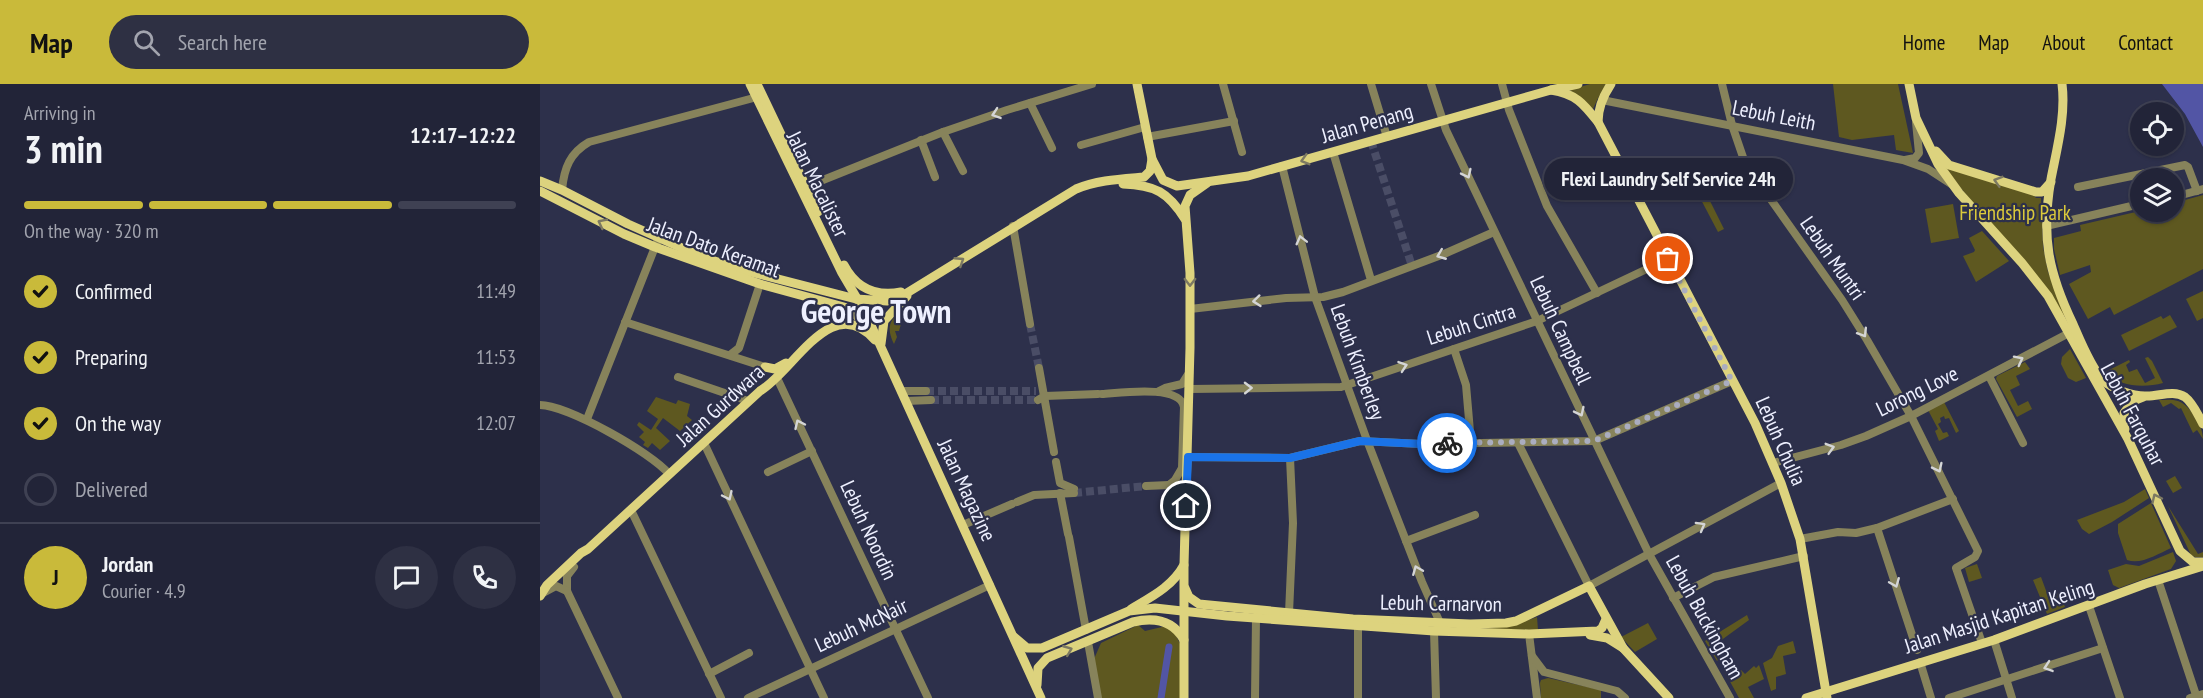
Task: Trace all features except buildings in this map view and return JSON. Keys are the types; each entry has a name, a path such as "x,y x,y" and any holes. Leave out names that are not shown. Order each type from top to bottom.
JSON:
{"main road":[{"path":"856,299 894,300 1084,185 1146,176 1150,171 1152,159 1137,84"},
{"path":"1598,122 1602,100 1611,84"},
{"name":"Lebuh Farquhar","path":"1909,84 1916,118 1938,164 1953,185 2048,296 2128,439 2180,551"},
{"name":"Lebuh Farquhar","path":"2062,84 2062,116 2046,226 2047,246 2054,278 2074,327 2102,380 2112,387 2143,397"},
{"name":"Jalan Penang","path":"1152,159 1159,177 1177,186 1232,179 1572,85"},
{"name":"Jalan Macalister","path":"757,88 856,299"},
{"name":"Lebuh Chulia","path":"1551,90 1565,92 1579,99 1598,122 1773,463 1804,556 1827,695"},
{"path":"1927,141 1949,165 1996,181 2040,192 2051,182"},
{"name":"Jalan Dato Keramat","path":"540,181 628,224 657,242 760,284 844,307 860,317 874,332"},
{"path":"1114,181 1120,184 1157,189 1174,203 1188,223"},
{"path":"1184,698 1184,565 1190,389 1188,223 1185,206 1188,198 1208,183"},
{"name":"Jalan Macalister","path":"803,188 846,268 859,285 866,290 880,294 910,291"},
{"name":"Jalan Dato Keramat","path":"540,191 624,234 657,242 735,268 856,299"},
{"path":"880,347 884,321 910,291"},
{"name":"Jalan Magazine","path":"856,299 906,401 1039,694"},
{"name":"Jalan Gurdwara","path":"542,594 547,585 580,554 631,510 748,401 777,378 794,362 798,354 827,329 845,322 853,324 863,330 880,347"},
{"path":"760,391 769,378 765,367 779,368 798,354"},
{"path":"2128,439 2124,425 2124,412 2133,401 2143,397 2175,393 2184,397 2194,408 2203,424"},
{"name":"Jalan Gurdwara","path":"574,567 588,549"},
{"path":"2180,551 2193,562 2203,564"},
{"path":"2158,580 2177,567 2180,561 2180,551"},
{"name":"Jalan Masjid Kapitan Keling","path":"1806,698 1827,695 1920,662 1994,640 2203,564"},
{"path":"1129,611 1169,585 1184,565"},
{"name":"Lebuh Carnarvon","path":"1184,586 1189,597 1199,604 1440,629 1470,624 1516,621 1589,586"},
{"path":"1589,586 1623,648 1669,698"},
{"name":"Lebuh Carnarvon","path":"1014,637 1027,648 1037,649 1129,611 1155,608 1358,627 1529,634 1598,631 1606,619"},
{"path":"1039,694 1037,673 1043,661 1133,622 1145,619 1160,621 1180,632 1185,641"},
{"name":"Lebuh Carnarvon","path":"1573,633 1603,636 1623,648"}],"street":[{"path":"803,188 943,132 1092,84"},
{"path":"1223,84 1242,152"},
{"path":"1371,84 1387,137"},
{"name":"Lebuh Campbell","path":"1431,84 1442,121 1649,554"},
{"path":"1502,84 1506,102 1547,206 1597,293"},
{"name":"Lebuh Muntri","path":"1722,84 1745,163 1842,300 1882,364 1911,416 1978,551 1976,557 1956,568 1982,643"},
{"path":"562,190 568,160 574,152 589,142 757,88"},
{"name":"Lebuh Leith","path":"1602,100 1732,124 1903,160 1928,169 1953,185"},
{"path":"1030,103 1052,148"},
{"path":"1903,160 1915,158 1919,153 1916,118"},
{"path":"1082,145 1146,132 1234,121"},
{"path":"943,132 963,171"},
{"path":"921,140 935,177"},
{"path":"1334,152 1371,280"},
{"path":"2078,187 2185,165 2200,190 2184,194"},
{"name":"Lebuh Kimberley","path":"1282,166 1315,297 1440,629"},
{"path":"2046,226 2130,206"},
{"path":"1013,226 1030,324"},
{"path":"1190,309 1315,297 1343,291 1444,254 1494,232"},
{"path":"587,419 657,242"},
{"name":"Lebuh Cintra","path":"1190,389 1338,387 1537,321 1668,259"},
{"path":"730,355 739,348 760,284"},
{"path":"625,322 743,358 765,367"},
{"name":"Lorong Love","path":"1773,463 1855,440 1911,416 2069,333"},
{"path":"739,348 743,358"},
{"path":"1454,349 1466,385 1471,443"},
{"path":"1039,368 1041,398 1054,452"},
{"path":"1159,392 1182,384 1190,372"},
{"path":"1989,376 2023,443"},
{"path":"678,377 748,401"},
{"name":"Lebuh Noordin","path":"777,378 928,698"},
{"path":"1188,457 1290,458 1360,441 1422,444 1594,441 1732,381"},
{"path":"901,391 926,391"},
{"path":"1036,391 1041,398"},
{"path":"1041,398 1159,392 1179,397 1184,407 1182,468 1178,477 1169,485 1146,486"},
{"path":"906,401 931,400"},
{"path":"540,405 587,419 657,463 669,474"},
{"path":"704,442 824,698"},
{"path":"1518,443 1589,586"},
{"path":"768,472 812,451"},
{"path":"1289,613 1293,523 1290,458"},
{"path":"963,525 1034,495 1074,491 1060,483 1056,462"},
{"name":"Lebuh Carnarvon","path":"1589,586 1781,483"},
{"path":"1169,485 1181,494 1186,506"},
{"path":"1060,493 1086,630"},
{"path":"1800,539 1838,532 1856,533 1877,528 1953,499"},
{"path":"631,510 721,698"},
{"path":"1406,541 1475,514"},
{"path":"1877,528 1917,650"},
{"name":"Lebuh Buckingham","path":"1649,554 1730,698"},
{"path":"1673,598 1714,577 1804,556"},
{"path":"574,567 567,576 567,591 618,698"},
{"path":"2158,580 2197,696"},
{"name":"Lebuh McNair","path":"748,698 990,585"},
{"path":"542,594 556,586 567,591"},
{"path":"2090,606 2120,698"},
{"path":"1255,698 1256,618"},
{"path":"1358,627 1358,698"},
{"path":"1436,698 1440,629"},
{"path":"1529,634 1537,698"},
{"path":"1994,640 2012,698"},
{"path":"1088,642 1098,698"},
{"path":"1948,698 2007,681 2103,648"},
{"path":"709,674 749,653"},
{"path":"1532,656 1544,672"},
{"path":"1920,662 1930,698"},
{"path":"1534,679 1544,672 1617,691 1625,698"}],"green space":[{"path":"1590,84 1608,84 1593,109 1570,90"},
{"path":"1833,84 1898,84 1913,153 1896,150 1894,135 1852,140 1839,137"},
{"name":"Friendship Park","path":"1939,161 2029,190 2036,198 2041,198 2043,247 2048,272 2066,315 2064,316"},
{"path":"1705,191 1724,229 1718,232 1698,194"},
{"path":"2203,195 2203,269 2114,315 2110,307 2088,319 2069,284 2091,272 2090,265 2060,275 2054,238 2081,231 2080,225 2130,213 2130,222 2184,222 2184,200"},
{"path":"1953,204 1959,238 1931,243 1925,209"},
{"path":"1982,231 2009,261 1976,282 1963,256 1974,252 1969,238"},
{"path":"2203,291 2203,318 2197,321 2186,299"},
{"path":"905,310 899,331 895,331 897,337 894,344 890,324 895,316"},
{"path":"2170,315 2177,327 2129,351 2121,335 2161,316 2163,319"},
{"path":"2070,349 2086,378 2076,382 2068,378 2061,364 2062,357"},
{"path":"2148,357 2163,383 2148,386 2132,385 2117,381 2105,372 2129,360 2130,362 2126,365 2129,372 2137,369 2145,383 2155,378 2145,358"},
{"path":"2025,362 2030,369 2016,376 2020,385 2010,390 2018,406 2028,401 2032,409 2017,417 1996,379 1997,376"},
{"path":"656,397 676,404 678,400 690,404 687,416 692,420 680,431 663,418 656,428 670,441 660,450 652,443 648,448 643,445 645,442 639,437 644,432 637,425 639,422 651,430 658,419 647,411"},
{"path":"2159,400 2176,400 2187,407 2199,423 2203,439 2197,430 2193,433 2181,408 2171,403 2163,407"},
{"path":"1944,402 1959,431 1956,433 1949,418 1945,419 1944,416 1940,418 1941,422 1938,424 1943,433 1947,432 1949,436 1939,441 1935,431 1938,429 1928,410"},
{"path":"2175,476 2182,488 2173,493 2166,481"},
{"path":"2145,489 2149,498 2089,534 2082,529 2077,520 2124,502"},
{"path":"2151,503 2171,548 2144,560 2127,560 2118,533 2118,524"},
{"path":"2168,506 2198,554 2203,552 2203,557 2191,555"},
{"path":"2173,552 2176,561 2171,569 2119,588 2113,585 2108,570 2126,564 2139,566"},
{"path":"1977,564 1982,578 1969,582 1965,568"},
{"path":"2041,577 2048,596 2060,593 2065,607 2047,614 2033,580"},
{"path":"1747,615 1749,620 1716,644 1719,649 1714,653 1717,661 1705,641"},
{"path":"1537,617 1538,630 1484,629 1517,624"},
{"path":"1648,623 1657,639 1635,652 1621,637"},
{"path":"1138,625 1145,631 1166,626 1173,629 1181,646 1181,698 1101,698 1094,659 1101,643"},
{"path":"1793,641 1796,653 1783,656 1786,674 1776,677 1776,689 1771,691 1763,663 1772,658 1778,646"},
{"path":"1720,663 1731,677 1741,670 1745,674 1754,666 1756,668 1759,665 1764,679 1748,687 1754,698 1739,698"},
{"path":"1548,678 1601,690 1601,698 1541,698 1541,680"}],"shaded area":[{"path":"2162,84 2203,84 2203,147 2184,113 2184,102 2176,102"}],"waterway":[{"path":"1161,698 1169,647"}],"tunnel":[{"path":"1371,141 1412,266"},
{"path":"1030,324 1039,368"},
{"path":"926,391 1036,391"},
{"path":"931,400 1038,400"},
{"path":"1074,493 1146,486"}],"way so far":[{"path":"1447,443 1594,441 1732,381 1668,259"}],"place":[{"name":"Flexi Laundry Self Service 24h","path":"1668,259"}],"district":[{"name":"George Town","path":"876,310"}],"route":[{"path":"1186,506 1188,457 1290,458 1360,441 1447,443"}]}
